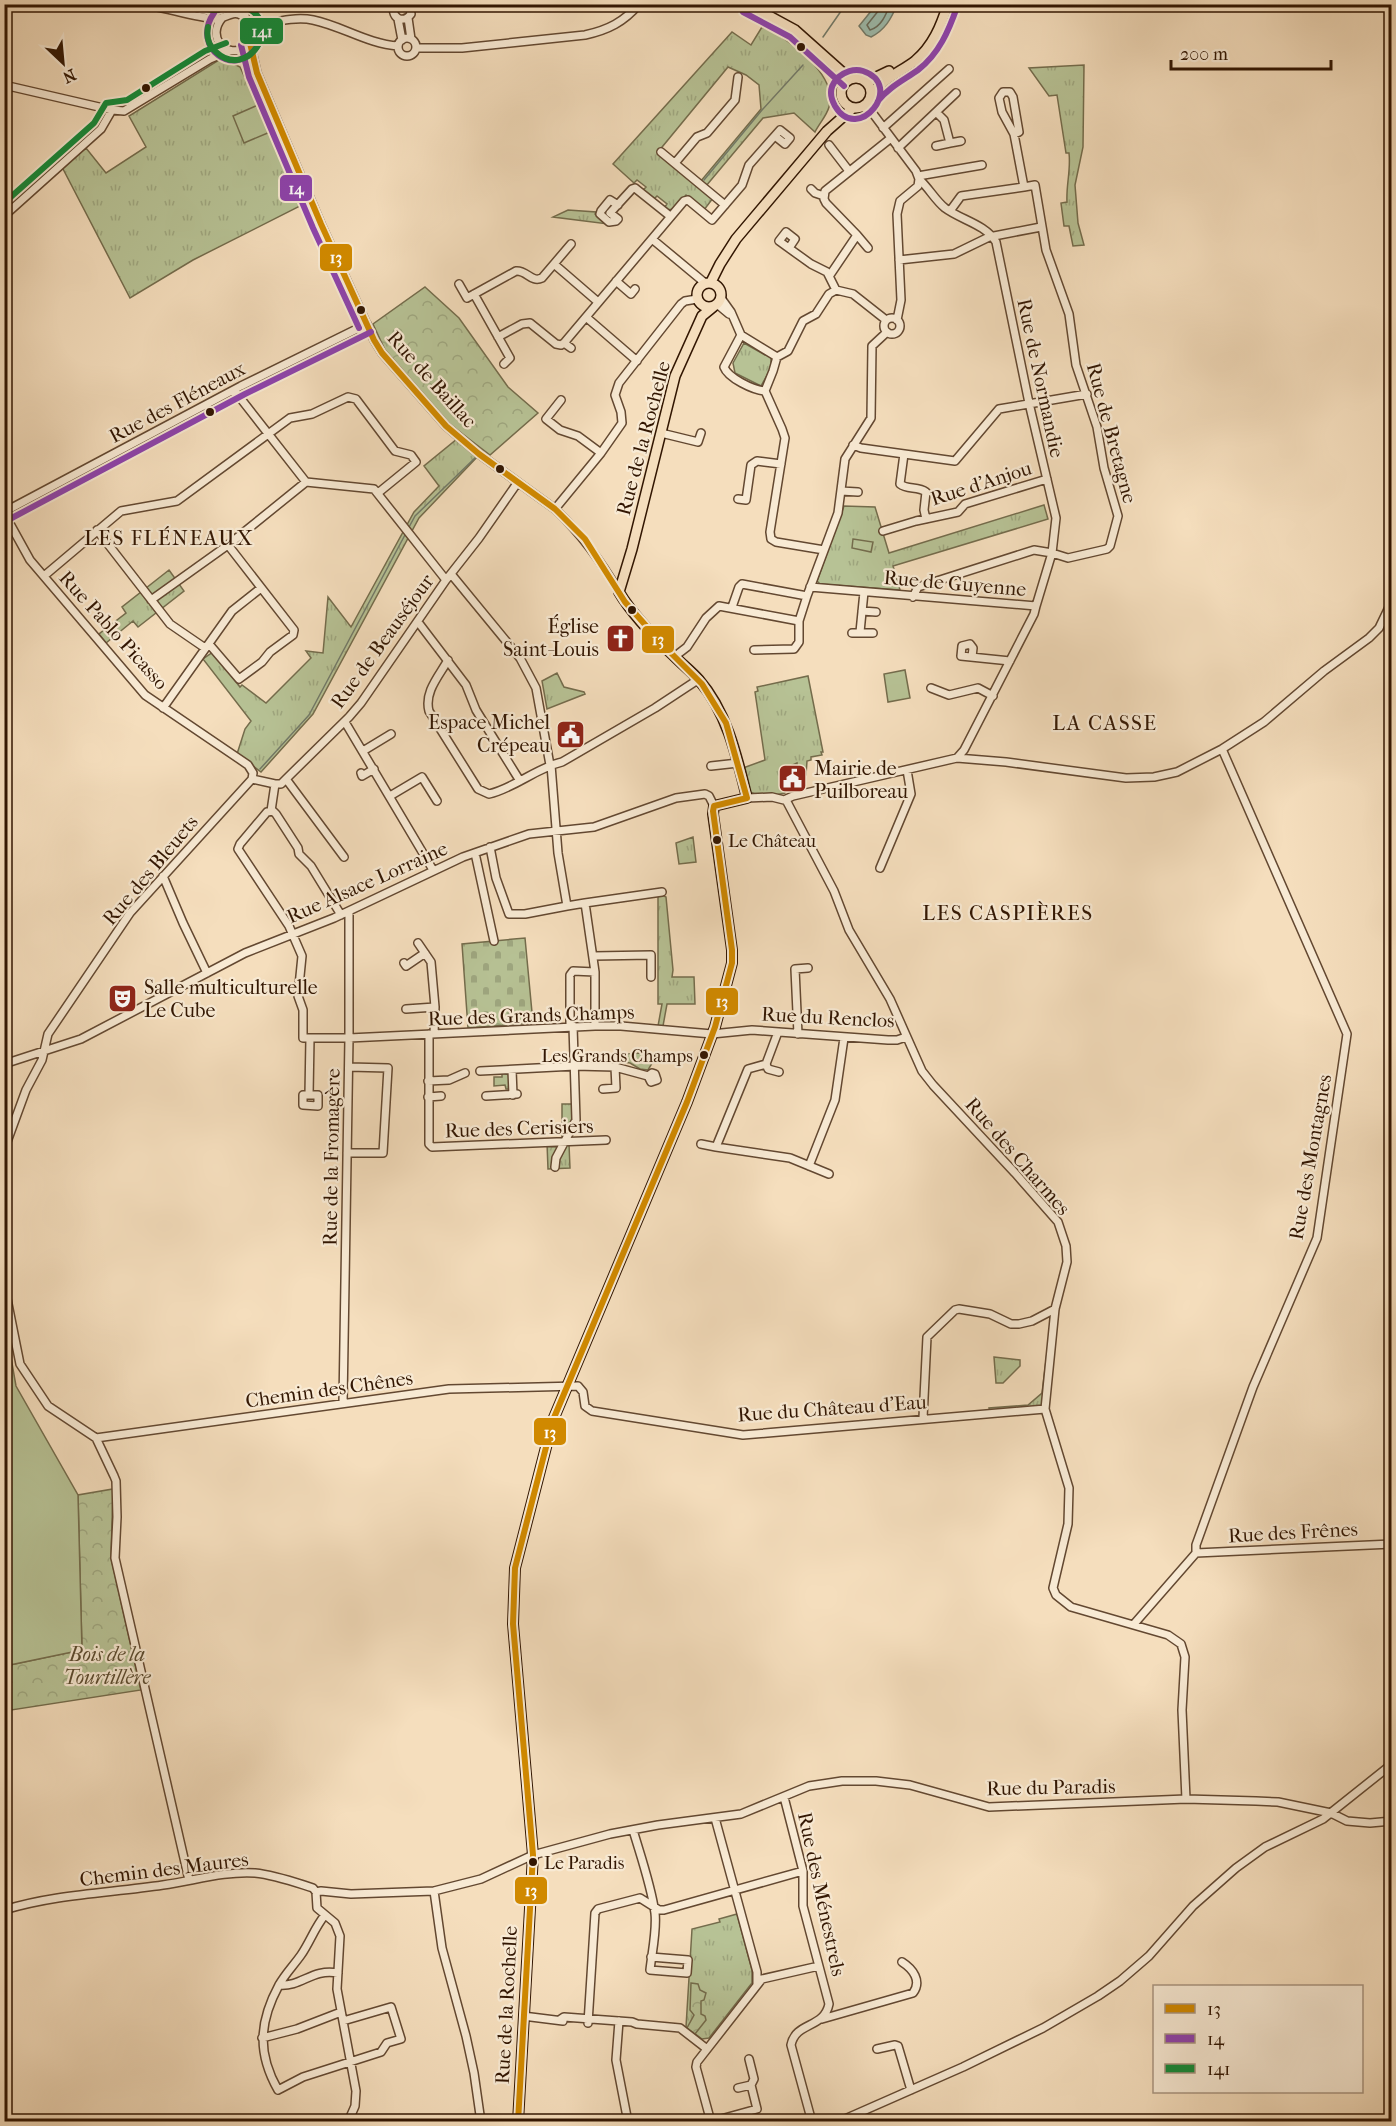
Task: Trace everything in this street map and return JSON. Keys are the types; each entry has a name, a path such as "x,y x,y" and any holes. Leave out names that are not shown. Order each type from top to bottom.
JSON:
{"main road":[{"path":"747,4 795,30 827,59 847,82"},
{"path":"866,82 901,64 916,52 934,28 944,4"},
{"path":"827,131 865,105 881,83 923,53 937,34 948,4"},
{"path":"702,316 698,289 720,278 736,239 827,131 840,110 842,100 840,92 847,82 858,78 866,82 871,91 865,105"},
{"path":"842,100 865,105"},
{"path":"699,301 706,307 717,303 712,284"},
{"name":"Rue de la Rochelle","path":"619,592 675,376 702,316 717,303"},
{"path":"619,592 625,602 674,657 699,679 726,723 747,798 714,806"},
{"name":"Rue de la Rochelle","path":"518,2121 533,1855 513,1624 515,1568 553,1420 687,1102 712,1034 732,963 714,806"}],"street":[{"path":"145,4 204,19 222,18 232,14 242,4"},
{"path":"4,85 124,111 210,59 229,51 244,49 253,37 253,26 245,17 242,4"},
{"path":"395,4 393,12 398,19 400,52 407,56 413,54 416,48"},
{"path":"409,4 412,11 408,18 411,39 416,48"},
{"path":"416,48 462,48 585,35 602,31 621,22 639,4"},
{"path":"232,14 245,17"},
{"path":"216,30 222,18"},
{"path":"398,19 408,18"},
{"path":"204,19 216,30 219,44 229,51"},
{"path":"253,26 306,19 334,26 379,43 400,43 411,39"},
{"name":"Rue de Baillac","path":"250,43 257,73 321,224 382,353 446,426 555,509 585,539 619,592"},
{"path":"210,59 219,44"},
{"name":"Rue de Baillac","path":"239,51 257,73"},
{"path":"883,128 949,69"},
{"path":"675,163 697,138 708,133 735,100 738,77"},
{"path":"950,211 961,196 1024,187 1014,134 1002,112 999,98 1003,92 1010,92 1013,97 1019,132 1014,134"},
{"path":"898,148 956,93"},
{"path":"865,105 916,171 918,181 950,211 992,236"},
{"path":"4,216 101,129 112,110"},
{"path":"936,112 944,120 950,143"},
{"path":"498,337 522,324 530,323 556,344 564,343 685,200 712,220 742,185 749,165 776,136"},
{"path":"868,249 826,203 825,191 891,138"},
{"path":"936,146 962,141"},
{"path":"829,145 849,171"},
{"path":"661,152 725,205"},
{"path":"886,332 892,334 898,330 900,324 897,320 901,300 897,214 900,201 918,181 982,165"},
{"name":"Rue de Bretagne","path":"913,597 918,586 1034,550 1068,558 1107,549 1110,546 1118,516 1104,468 1097,427 1076,365 1069,314 1046,250 1035,185 1024,187"},
{"path":"618,205 632,189 638,188 670,216"},
{"path":"811,189 824,196"},
{"path":"899,260 954,254 992,236 1041,227"},
{"path":"830,275 857,235"},
{"name":"Rue de Normandie","path":"992,236 996,242 1029,403 1056,518 1052,553 1036,606"},
{"path":"652,238 712,284"},
{"path":"459,284 467,298 516,271 524,272 538,280 571,244"},
{"path":"789,248 830,275 836,290"},
{"path":"554,264 598,302"},
{"path":"616,281 631,294 635,289"},
{"path":"824,550 776,542 771,539 770,532 784,434 765,391 777,357 788,351 800,325 816,314 829,294 836,290 853,294 886,320"},
{"path":"474,294 510,358 504,364"},
{"path":"555,509 601,453 622,423 615,395 616,389 681,304 685,301 699,301"},
{"path":"717,303 731,312 741,335 777,357"},
{"path":"586,317 637,361"},
{"path":"886,320 891,318 897,320"},
{"path":"886,320 884,327 886,332"},
{"name":"Rue des Fléneaux","path":"4,513 234,390 367,324"},
{"path":"754,650 794,649 799,642 799,621 838,513 843,465 872,414 872,346 886,332"},
{"path":"741,335 724,370 729,375 765,391"},
{"path":"564,343 571,348"},
{"path":"234,390 306,482"},
{"path":"853,445 955,461 999,409 1087,394"},
{"path":"44,576 121,511 177,501 290,417 312,414 344,398 352,397 395,451 411,455 416,462 378,493"},
{"path":"561,400 546,419 560,430 578,436 601,453"},
{"path":"661,433 698,442 701,433"},
{"name":"Rue d'Anjou","path":"904,454 900,484 926,492 924,510 926,519"},
{"path":"738,499 746,500 751,465 754,462 781,464"},
{"name":"Rue d'Anjou","path":"883,531 958,512 965,504 1047,479"},
{"path":"151,600 228,545 306,482 373,488 446,580"},
{"name":"Rue de Beauséjour","path":"275,784 281,784 345,722 369,693 446,580 518,482"},
{"path":"841,491 858,492"},
{"name":"Rue Pablo Picasso","path":"4,513 24,551 145,695 248,765 253,773 252,779"},
{"path":"97,530 170,624 207,646 239,680 293,635 294,630 228,545"},
{"path":"609,575 625,572"},
{"path":"452,574 520,658 536,688 550,765 558,854 567,906"},
{"path":"732,607 742,584 807,596"},
{"name":"Rue de Guyenne","path":"810,587 1036,606 961,758"},
{"path":"163,708 232,611 261,588"},
{"path":"864,592 856,632 873,633"},
{"path":"747,798 772,797 786,800 793,796 961,758 1092,775 1140,778 1177,772 1222,749 1264,722 1324,670 1369,638 1379,628 1392,601"},
{"path":"674,657 687,647 712,611 719,606 799,621"},
{"path":"862,611 876,612"},
{"path":"418,622 466,685 476,710 520,782"},
{"path":"972,657 1010,661"},
{"path":"448,660 428,695 429,711 478,789 489,794 520,782 550,765 562,762 699,679"},
{"path":"931,688 949,695 978,688 993,696"},
{"path":"345,722 433,870"},
{"path":"363,751 391,734"},
{"name":"Rue des Montagnes","path":"1134,1624 1197,1553 1196,1545 1253,1387 1317,1238 1347,1034 1222,749"},
{"path":"711,766 738,763"},
{"path":"361,773 362,776 374,769"},
{"path":"879,868 911,794 908,770"},
{"path":"390,796 422,777 436,801"},
{"path":"252,779 275,784 271,811"},
{"name":"Rue des Bleuets","path":"4,1150 26,1089 42,1060 48,1034 61,1014 130,913 252,779"},
{"path":"286,779 344,857"},
{"name":"Rue Alsace Lorraine","path":"4,1064 66,1045 97,1032 244,953 341,915 433,870 490,847 529,834 594,827 676,798 700,794 709,796 714,806"},
{"name":"Rue des Charmes","path":"786,800 834,891 849,930 890,999 922,1071 1058,1222 1066,1246 1067,1262 1055,1309 1045,1409"},
{"path":"271,811 276,814 298,848 299,854 311,866 341,915"},
{"path":"271,811 267,812 238,849 292,934 302,956 298,996 303,1010 303,1038 310,1038 309,1095"},
{"path":"490,847 496,878 509,914 525,914 662,892"},
{"path":"475,853 494,941"},
{"path":"163,876 207,972"},
{"path":"585,903 594,956 595,1026"},
{"name":"Rue de la Fromagère","path":"343,1403 350,1038 349,911"},
{"path":"418,943 431,962 435,1007 431,1034 428,1096 441,1096"},
{"path":"404,963 406,966 425,953"},
{"path":"594,956 651,955 651,977"},
{"path":"798,1034 795,969 808,968"},
{"path":"555,1167 564,1141 576,1120 570,975 573,971 595,972"},
{"path":"406,1009 435,1007"},
{"name":"Rue des Grands Champs","path":"310,1038 595,1026 712,1034"},
{"name":"Rue du Renclos","path":"712,1034 752,1030 844,1038 897,1040 906,1036"},
{"path":"716,1146 748,1070 765,1064 778,1032"},
{"path":"809,1166 835,1100 844,1038"},
{"path":"765,1064 768,1069 779,1072"},
{"path":"480,1071 575,1066 615,1067 648,1076"},
{"path":"347,1153 383,1154 388,1068 349,1067"},
{"path":"603,1089 616,1088 615,1067"},
{"path":"486,1096 515,1094 512,1070"},
{"path":"428,1081 449,1080 465,1073"},
{"name":"Rue des Cerisiers","path":"428,1096 429,1144 434,1148 606,1140"},
{"path":"701,1144 790,1158 829,1174"},
{"path":"4,1284 20,1364 48,1406 96,1438 116,1481 115,1558 189,1881"},
{"path":"923,1418 927,1337 955,1311 963,1308 990,1314 1011,1324 1019,1324 1032,1321 1055,1309"},
{"name":"Chemin des Chênes","path":"96,1438 449,1389 567,1386"},
{"name":"Rue du Château d'Eau","path":"567,1386 578,1386 583,1392 585,1406 592,1411 743,1435 1045,1409"},
{"path":"1045,1409 1069,1488 1068,1524 1053,1588 1056,1595 1071,1606 1174,1638 1184,1650 1182,1710 1186,1799"},
{"name":"Rue des Frênes","path":"1197,1553 1392,1544"},
{"path":"838,2121 854,2119 1043,2028 1120,1981 1149,1956 1193,1906 1236,1868 1265,1847 1331,1813 1392,1764"},
{"name":"Rue du Paradis","path":"533,1855 633,1830 741,1814 809,1786 842,1781 876,1780 918,1787 990,1807 1186,1799 1278,1802 1331,1813 1347,1821 1392,1821"},
{"name":"Rue des Ménestrels","path":"784,1797 803,1871 803,1906 829,2004 822,2019"},
{"path":"715,1818 757,1972 757,1984"},
{"path":"633,1830 655,1915 651,1957 650,1970 687,1973 688,1960 651,1957"},
{"name":"Chemin des Maures","path":"4,1910 79,1894 254,1873 313,1888 316,1892 351,1894 434,1891 481,1879 533,1855"},
{"path":"588,2021 596,1911 638,1898 644,1899 659,1910 664,1910 803,1871"},
{"path":"434,1891 442,1948 466,2036 481,2121"},
{"path":"316,1892 317,1908 335,1923 340,1936 337,1989 356,2099 348,2121"},
{"path":"325,1916 279,1985 267,2013 262,2038 267,2067 278,2090 303,2077 381,2052 387,2043 401,2039 391,2007 343,2021"},
{"path":"812,2121 791,2044 795,2035 822,2019 913,1993 917,1987 913,1971 902,1962"},
{"path":"749,2059 754,2079 751,2085 757,2109 711,2121 696,2065 707,2049 764,1978 819,1966"},
{"path":"289,1969 296,1983"},
{"path":"279,1985 287,1986 325,1970 338,1972"},
{"path":"757,1972 764,1978"},
{"path":"829,2004 832,2010 839,2013"},
{"path":"262,2038 297,2029 341,2012"},
{"path":"523,2016 564,2021 680,2028 707,2049"},
{"path":"619,2023 616,2060 628,2121"},
{"path":"877,2049 898,2046 911,2090"},
{"path":"738,2088 751,2085"}],"green space":[{"path":"248,5 277,5 278,9 247,12"},
{"path":"762,27 797,48 819,70 830,95 827,113 815,132 794,113 763,118 706,186 700,182 761,109 759,85 746,75 728,67 658,152 713,198 704,210 686,195 674,209 667,210 664,208 667,204 657,196 654,199 643,190 646,187 637,180 634,183 613,164 732,32 751,45"},
{"path":"222,58 240,67 304,204 193,260 130,298 62,167 86,148 106,173 146,147 129,116"},
{"path":"1084,65 1083,147 1075,185 1078,223 1084,245 1073,246 1069,226 1064,226 1061,203 1067,202 1069,153 1066,153 1057,95 1049,96 1029,68"},
{"path":"258,105 270,132 244,143 233,116"},
{"path":"568,210 596,212 595,214 608,224 553,217"},
{"path":"425,287 459,318 508,387 538,413 490,455 447,422 385,350 373,324"},
{"path":"744,343 771,357 771,368 761,386 735,373 733,363"},
{"path":"457,439 478,456 419,518 313,714 261,772 237,754 245,729 251,721 203,659 213,652 240,687 242,685 266,703 311,658 306,651 323,653 328,597 351,627 414,512 439,486 424,466"},
{"path":"1044,505 1048,519 893,566 900,590 820,584 817,581 844,506 875,507 889,553"},
{"path":"853,539 873,542 871,552 852,548"},
{"path":"169,570 184,591 138,627 133,621 106,643 99,634 126,613 122,607"},
{"path":"905,670 910,698 888,702 884,674"},
{"path":"557,673 564,687 585,694 547,709 542,681"},
{"path":"808,676 822,755 811,757 811,760 807,761 806,775 798,777 797,763 786,768 789,787 785,788 785,793 758,795 750,792 743,768 765,760 755,692 758,691 757,687"},
{"path":"693,837 696,862 679,864 676,843"},
{"path":"660,894 666,897 672,977 694,977 695,1004 667,1004 663,1026 658,1026 662,1004 658,1004 658,897"},
{"path":"525,938 533,1023 468,1028 462,944"},
{"path":"642,1053 654,1060 648,1070 640,1069 630,1063 611,1060 610,1055"},
{"path":"502,1073 510,1075 510,1089 506,1089 505,1085 494,1086 494,1077 502,1077"},
{"path":"562,1104 572,1104 572,1123 564,1137 562,1137"},
{"path":"547,1143 569,1144 570,1168 548,1169"},
{"path":"5,1324 16,1386 78,1495 82,1650 5,1666"},
{"path":"1050,1328 1045,1409 990,1413 989,1408 1028,1405 1042,1393"},
{"path":"994,1357 1020,1360 1020,1366 1003,1383 996,1383"},
{"name":"Bois de la Tourtillère","path":"113,1489 111,1558 141,1690 5,1711 5,1666 82,1650 78,1495"},
{"path":"737,1914 752,1970 752,1983 709,2038 702,2039 686,2027 692,1929 720,1922 719,1919"},
{"path":"691,1983 698,1984 700,1990 706,1993 704,2000 701,2001 701,2014 706,2020 695,2034 687,2028 694,2015 690,2010"}],"water":[{"path":"876,5 897,5 887,24 871,37 866,35 859,26"}],"waterway":[{"path":"823,37 846,4"},
{"path":"704,180 803,65"},
{"path":"408,529 415,516 477,456"},
{"path":"260,769 309,715 406,533"}],"transit line":[{"name":"141","path":"186,4 213,10 237,5 245,7 257,15 262,25 262,36 257,47 249,55 239,60 228,59 212,47 208,38 208,27"},
{"name":"14","path":"214,13 208,26 211,48 228,60 238,60 249,55 262,37 262,26 258,17 249,8 243,6 230,6 218,10"},
{"name":"14","path":"878,101 932,57 947,33 957,7"},
{"name":"14","path":"743,12 790,37 844,86"},
{"name":"141","path":"4,203 94,123 106,103 127,100 205,51 226,43"},
{"name":"13","path":"250,43 257,73 321,224 382,353 446,426 479,454 555,509 585,539 625,602 702,684 726,723 747,798"},
{"name":"14","path":"241,45 249,77 313,228 359,328"},
{"name":"14","path":"836,80 831,89 831,96 835,106 845,116 855,119 865,116 874,108 879,99 880,88 875,78 856,70 846,72 837,78"},
{"name":"14","path":"8,520 245,394 371,332"},
{"name":"13","path":"518,2122 533,1855 513,1624 515,1568 553,1420 687,1102 715,1027 732,963 732,950 713,811 714,806 747,798"}],"place":[{"name":"Église Saint-Louis","path":"620,638"},
{"name":"Espace Michel Crépeau","path":"571,734"},
{"name":"Mairie de Puilboreau","path":"793,779"},
{"name":"Le Château","path":"717,840"},
{"name":"Salle multiculturelle Le Cube","path":"123,998"},
{"name":"Les Grands Champs","path":"704,1055"},
{"name":"Le Paradis","path":"533,1862"}],"district":[{"name":"LES FLÉNEAUX","path":"169,538"},
{"name":"LA CASSE","path":"1105,723"},
{"name":"LES CASPIÈRES","path":"1008,913"}]}
